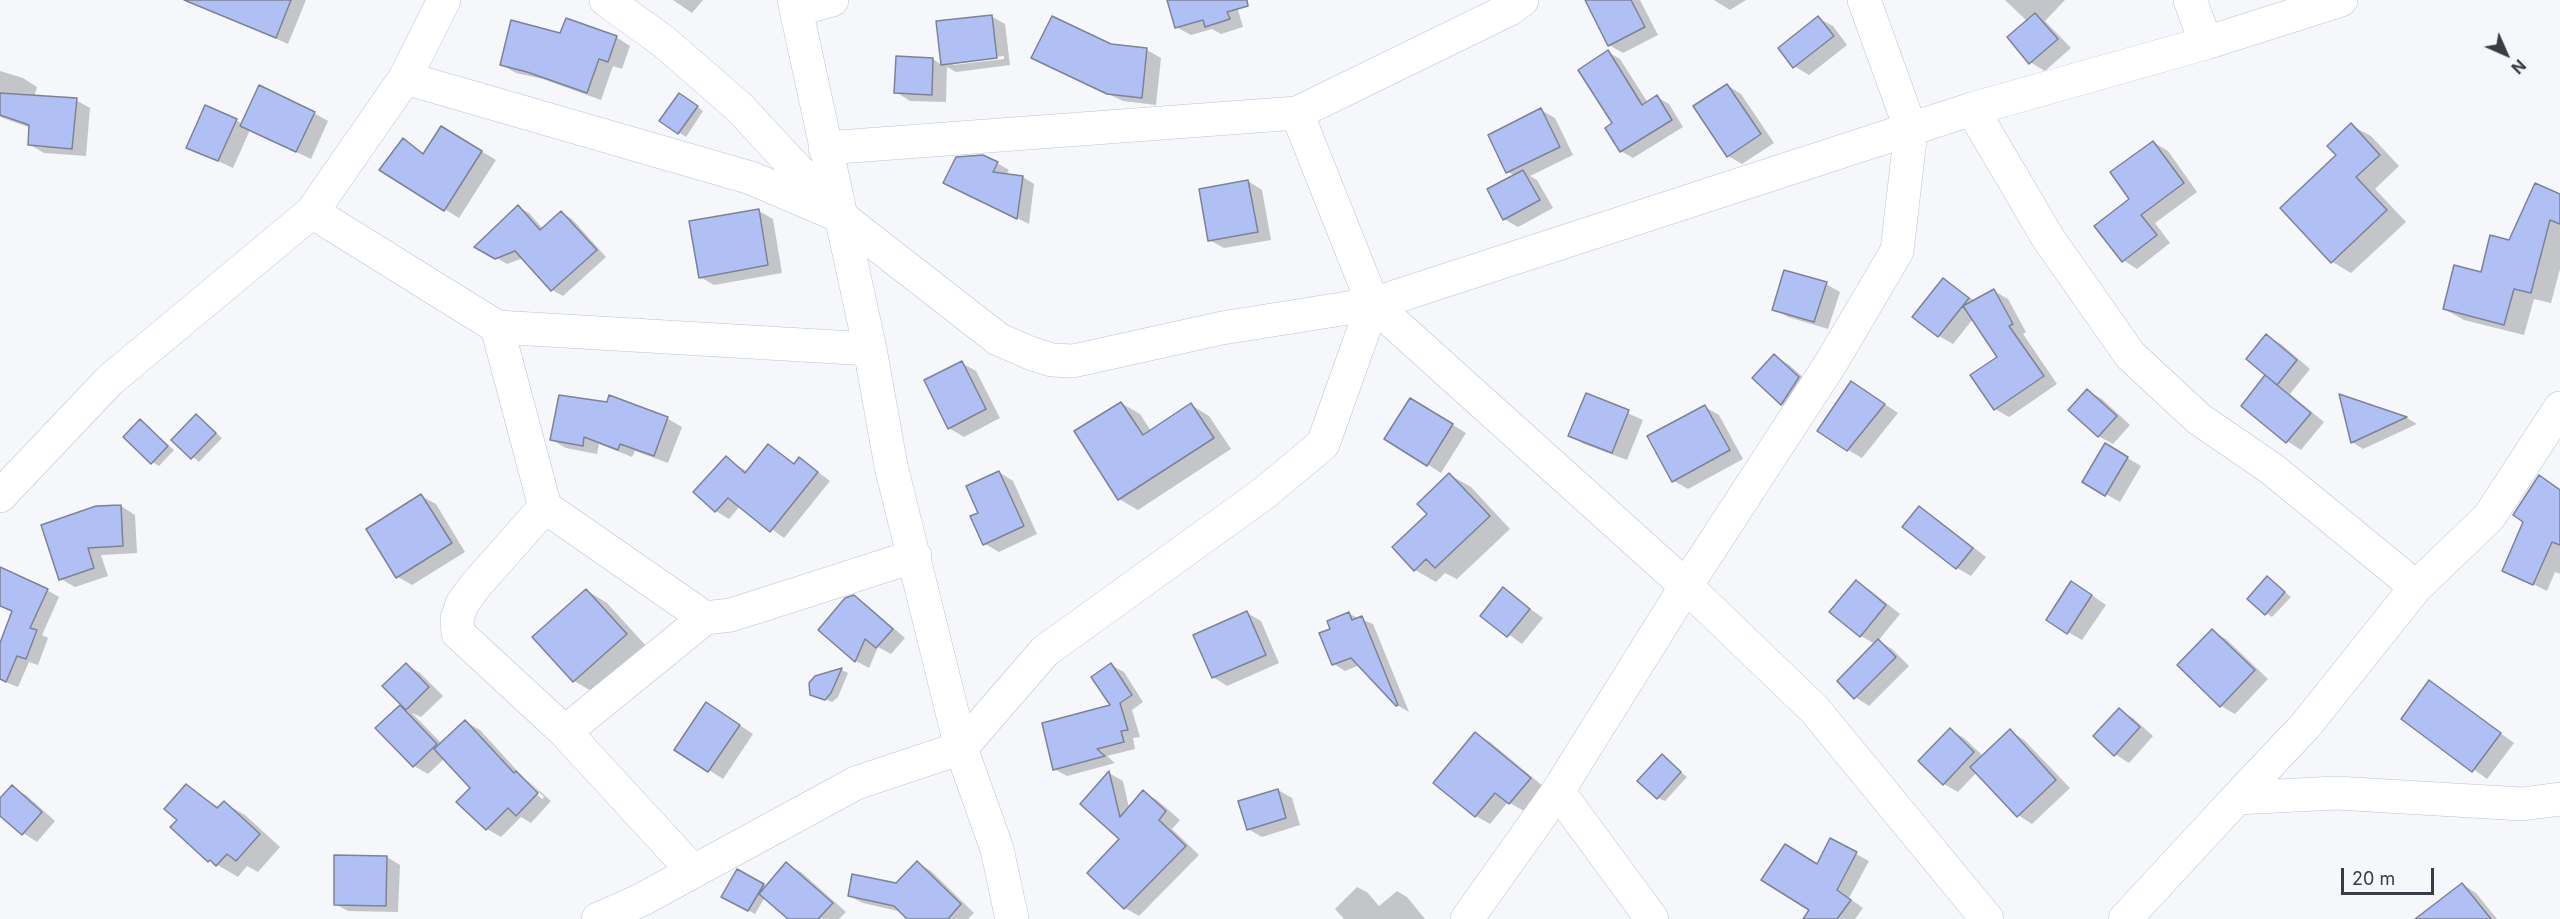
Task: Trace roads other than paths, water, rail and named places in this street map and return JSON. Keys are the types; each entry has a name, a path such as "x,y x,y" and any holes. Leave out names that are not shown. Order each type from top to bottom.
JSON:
{"street":[{"path":"0,496 110,380 312,212 405,78 444,0"},
{"path":"606,0 663,41 739,107 840,216 998,339 1052,360 1073,361 1222,328 1373,304 1972,109 2206,44 2341,0"},
{"path":"832,0 796,5 870,349 891,466 961,748 997,849 1012,919"},
{"path":"825,148 1297,113 1510,9 1522,0"},
{"path":"1467,919 1558,791 1686,586 1832,363 1897,251 1911,130 1864,0"},
{"path":"2190,0 2206,44"},
{"path":"405,78 751,178 840,216"},
{"path":"1972,109 2048,238 2130,355 2199,419 2272,469 2416,587"},
{"path":"1297,113 1373,304 1686,586 1814,709 1987,919"},
{"path":"312,212 497,327 870,349"},
{"path":"598,919 641,900 856,783 961,748 1045,651 1263,494 1323,444 1373,304"},
{"path":"497,327 545,507 705,618"},
{"path":"2125,919 2306,725 2416,587 2489,517 2560,408"},
{"path":"545,507 462,604 457,619 458,633 565,732 693,871"},
{"path":"565,732 705,618 731,615 915,556"},
{"path":"1558,791 1652,919"},
{"path":"2237,798 2336,793 2522,804 2560,799"}]}
